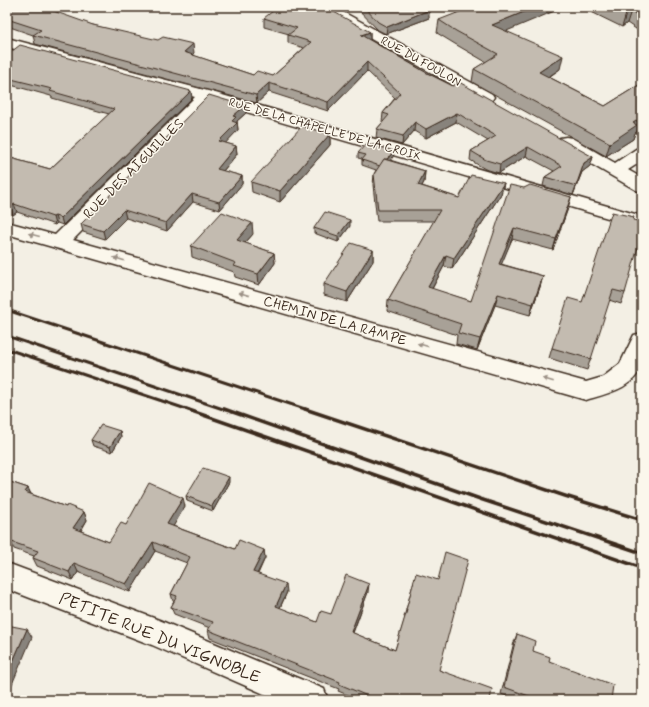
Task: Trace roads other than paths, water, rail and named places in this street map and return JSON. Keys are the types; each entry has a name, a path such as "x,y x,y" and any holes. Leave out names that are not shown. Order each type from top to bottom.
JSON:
{"street":[{"name":"RUE DU FOULON","path":"324,7 499,105"},
{"name":"RUE DE LA CHAPELLE DE LA CROIX","path":"7,42 206,94 642,222"},
{"name":"RUE DES AIGUILLES","path":"60,242 206,94"},
{"path":"554,136 642,186"},
{"path":"615,171 642,153"},
{"name":"CHEMIN DE LA RAMPE","path":"7,228 586,391 610,384 628,370 642,341"},
{"name":"PETITE RUE DU VIGNOBLE","path":"7,576 159,634 312,700"}],"railway":[{"path":"7,310 306,409"},
{"path":"7,336 226,410"},
{"path":"7,349 189,410"},
{"path":"186,409 642,568"},
{"path":"224,409 483,500 642,553"},
{"path":"306,409 565,496 642,520"}]}
